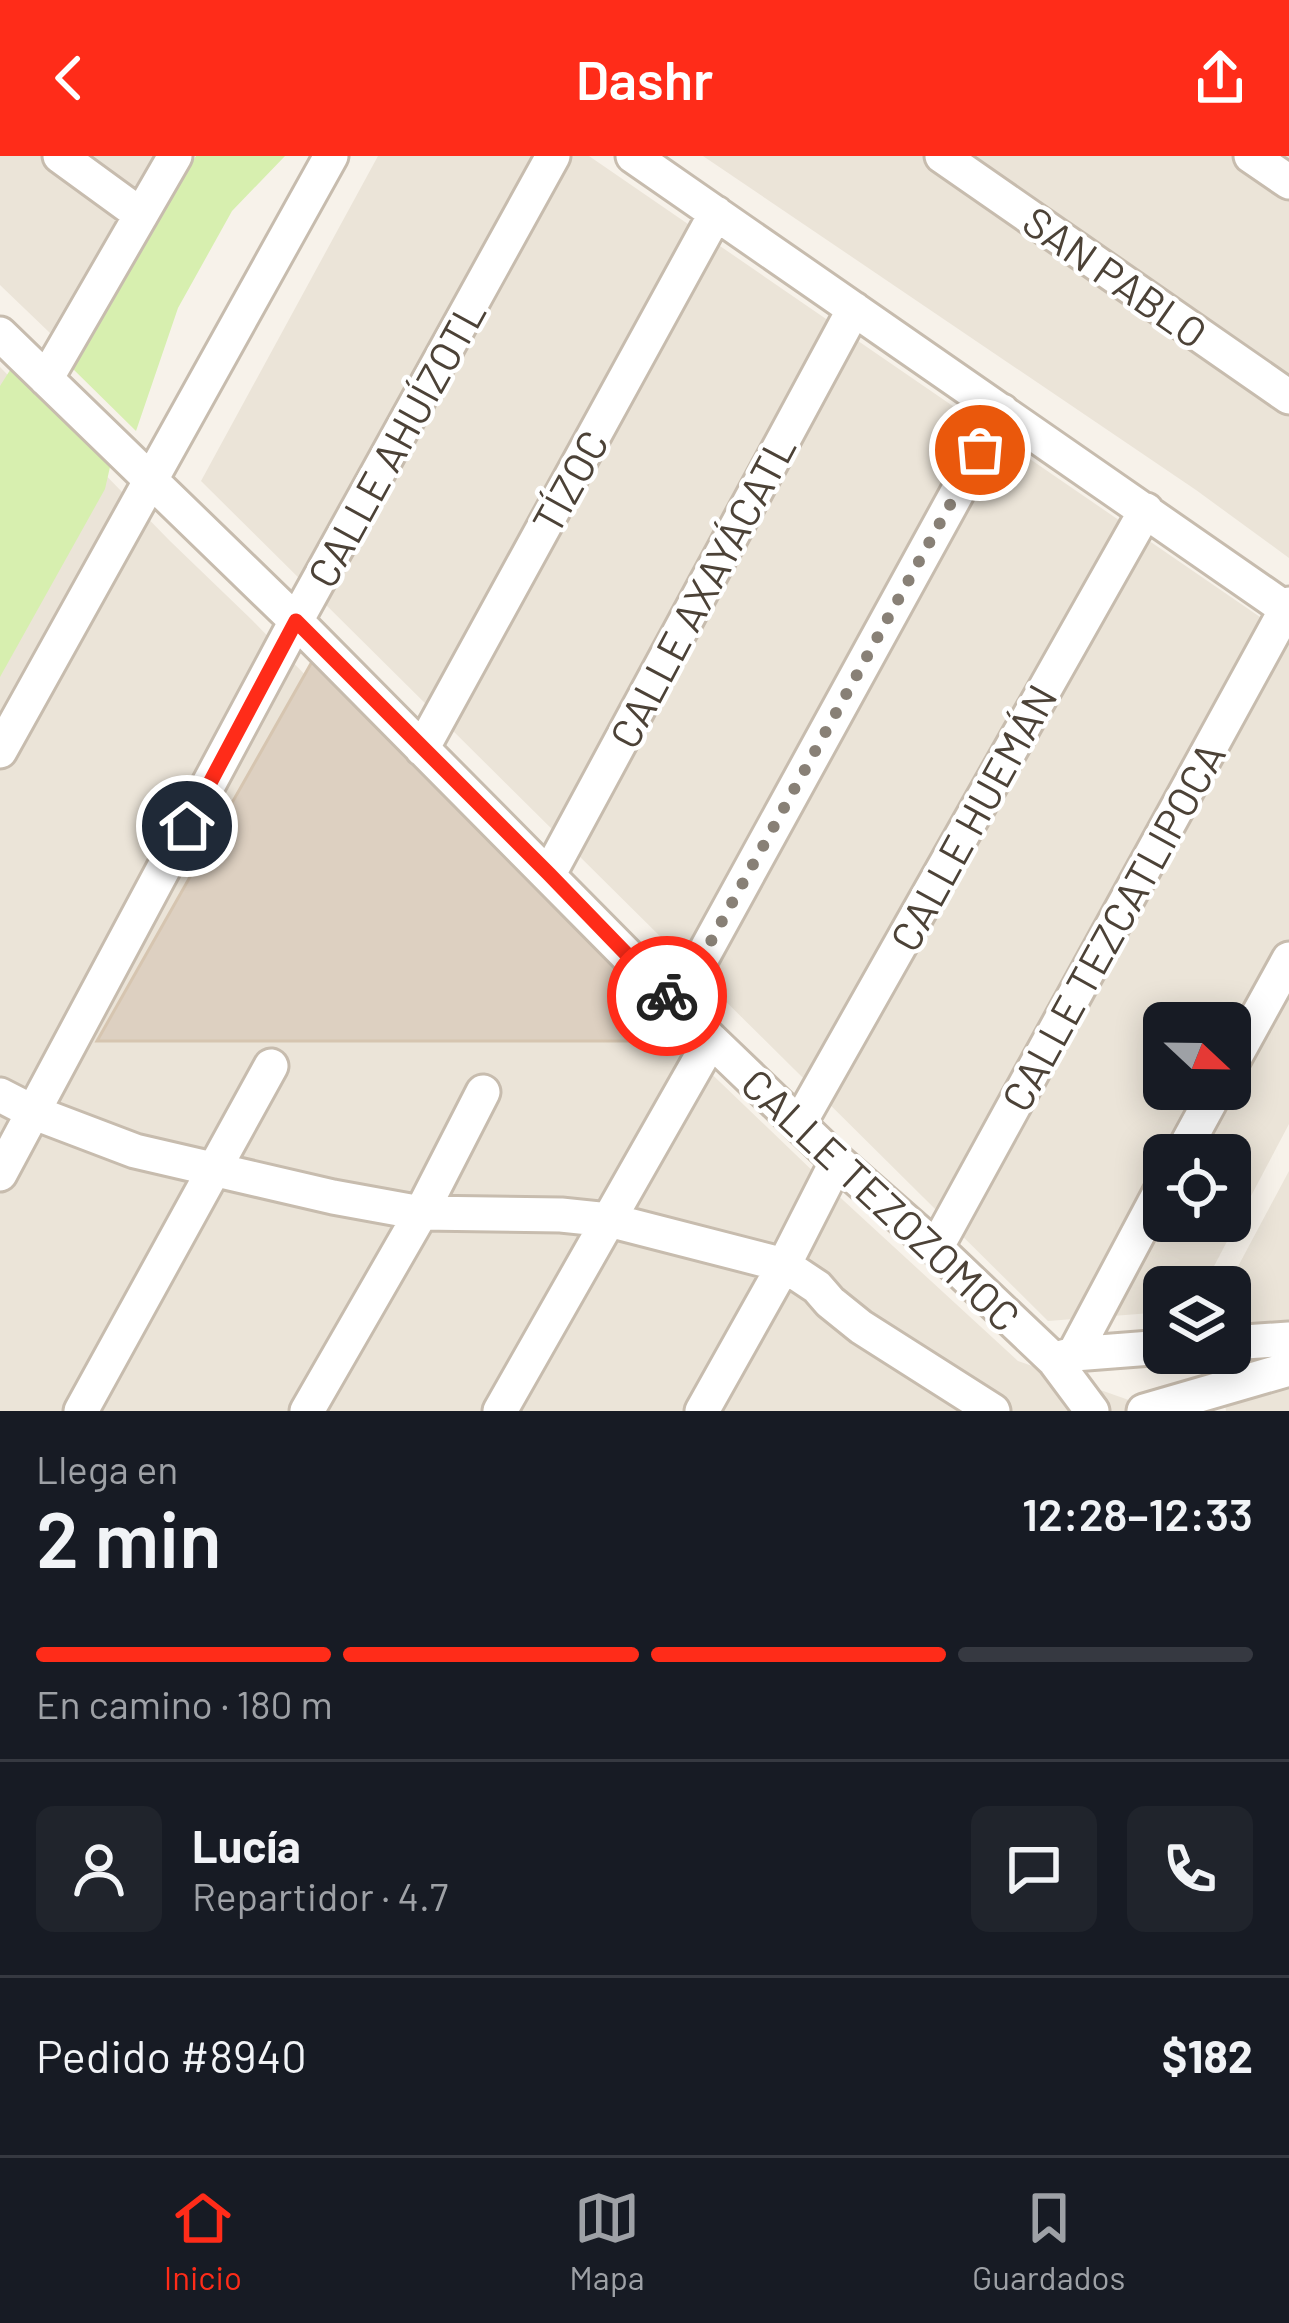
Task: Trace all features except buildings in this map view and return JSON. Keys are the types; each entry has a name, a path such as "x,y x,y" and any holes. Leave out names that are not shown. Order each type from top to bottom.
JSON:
{"street":[{"path":"60,156 141,215"},
{"path":"46,379 175,156"},
{"path":"0,751 331,156"},
{"name":"CALLE AHUÍZOTL","path":"0,1174 296,621 553,156"},
{"path":"633,156 1288,608"},
{"name":"SAN PABLO","path":"942,156 1289,397"},
{"path":"1252,156 1289,182"},
{"name":"TÍZOC","path":"422,749 716,214"},
{"name":"CALLE AXAYÁCATL","path":"549,874 854,309"},
{"name":"CALLE TEZOZOMOC","path":"1,337 296,621 837,1161 1064,1357 1093,1411"},
{"path":"676,1005 1002,411"},
{"name":"CALLE HUEMÁN","path":"799,1124 1146,510"},
{"name":"CALLE TEZCATLIPOCA","path":"936,1248 1288,608"},
{"path":"1251,1028 1289,959"},
{"path":"500,1411 711,1040"},
{"path":"81,1411 271,1066"},
{"path":"307,1411 421,1214 483,1092"},
{"path":"0,1095 135,1151 421,1214 538,1214 609,1220 784,1265 818,1287 830,1302 951,1399 993,1411"},
{"path":"702,1411 837,1161"},
{"path":"1064,1357 1143,1221"},
{"path":"1251,1343 1289,1345"},
{"path":"1144,1411 1289,1345"},
{"path":"1064,1357 1143,1349"}],"shaded area":[{"path":"0,156 153,156 50,333 0,285"},
{"path":"378,156 589,156 1289,637 1289,1124 1251,1196 1251,1134 1143,1134 1143,1242 1227,1242 1214,1266 1143,1266 1143,1314 1048,1321 201,481"},
{"path":"703,156 1289,156 1289,558 1196,490"},
{"path":"0,367 424,798 1018,1361 1160,1411 0,1411"},
{"path":"1289,1171 1289,1411 1226,1411 1220,1374 1251,1374 1251,1266 1238,1266"}],"green space":[{"path":"196,156 285,156 232,211 178,308 136,431 71,367"},
{"path":"12,367 110,467 105,489 0,677 0,386"}],"way so far":[{"path":"667,996 676,1005 980,450"}],"route":[{"path":"187,826 296,621 667,996"}]}
